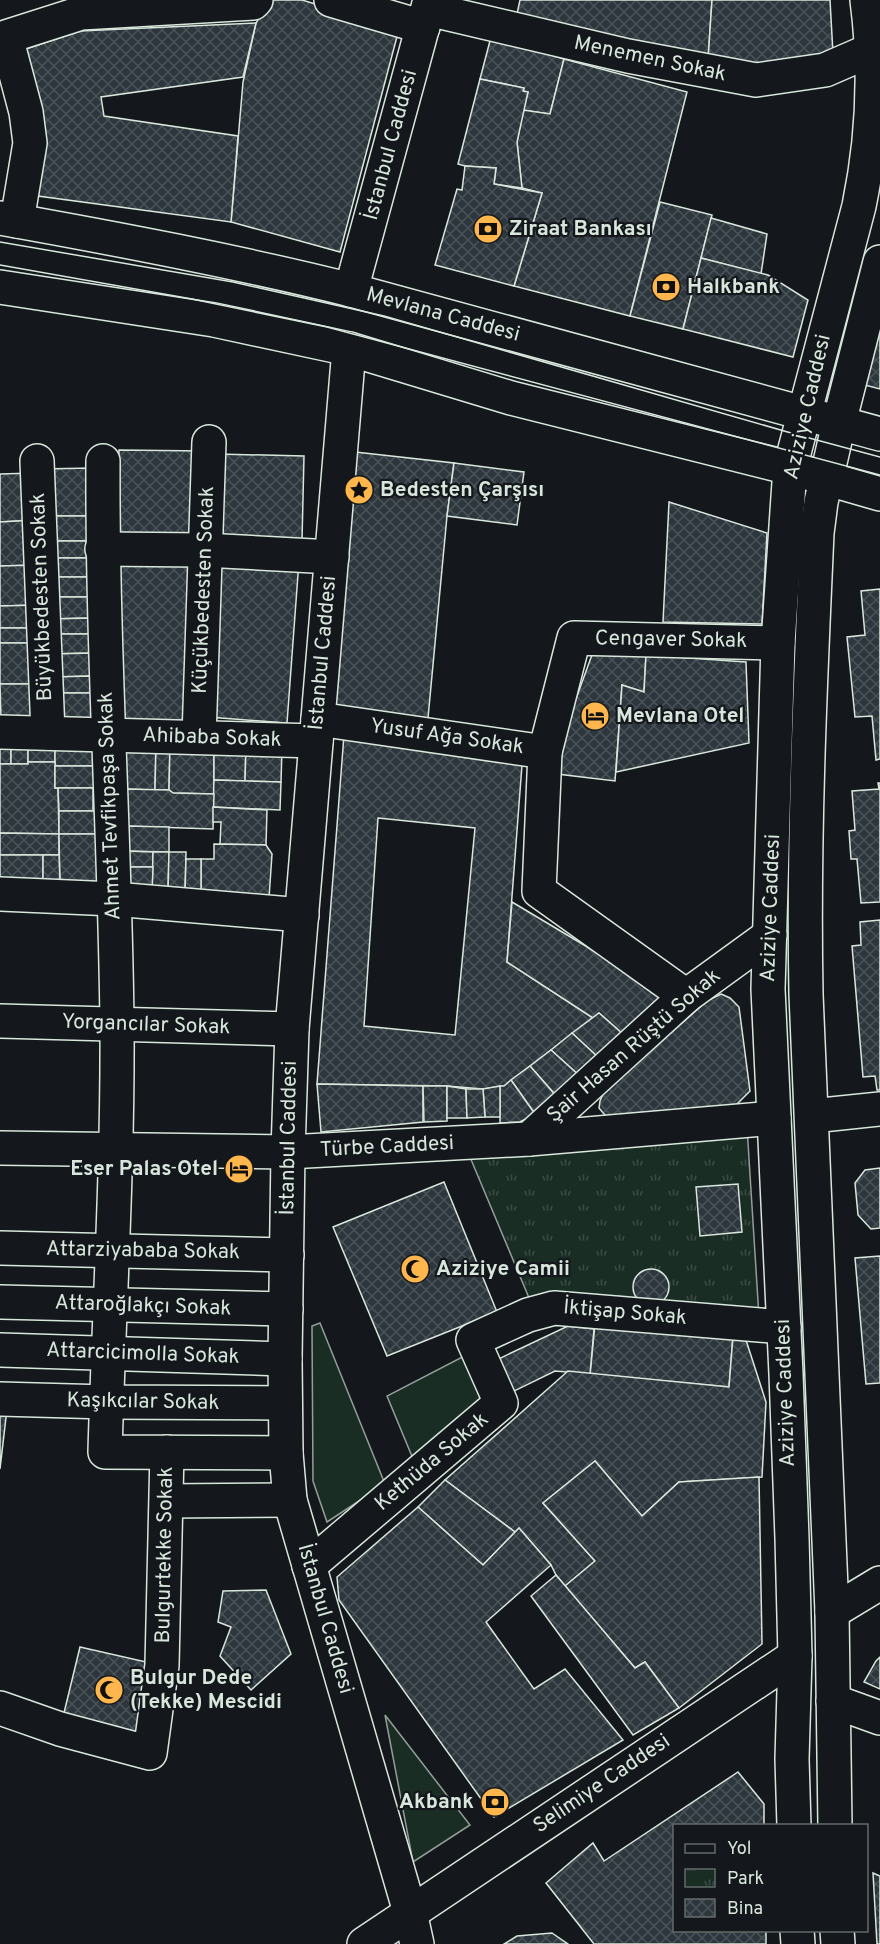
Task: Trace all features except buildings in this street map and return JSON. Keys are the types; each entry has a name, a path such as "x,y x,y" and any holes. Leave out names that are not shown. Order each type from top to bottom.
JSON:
{"street":[{"path":"9,220 30,143 26,112 6,37 80,7 253,3 256,0"},
{"name":"Menemen Sokak","path":"331,0 427,12 627,56 756,80 825,70 871,50"},
{"name":"Aziziye Caddesi","path":"794,1824 792,1759 795,1656 784,1327 768,989 778,643 790,468 866,175 873,99 867,0"},
{"name":"İstanbul Caddesi","path":"351,290 427,12"},
{"name":"Mevlana Caddesi","path":"9,220 221,259 351,290 880,434"},
{"name":"Aziziye Caddesi","path":"836,1824 832,1612 805,955 807,754 817,533 839,423 879,268"},
{"path":"0,287 214,320 349,349 512,398 790,468 880,494"},
{"name":"İstanbul Caddesi","path":"349,349 292,1029 285,1359 286,1453 290,1500 410,1912 417,1944"},
{"name":"Küçükbedesten Sokak","path":"199,737 209,442"},
{"name":"Büyükbedesten Sokak","path":"37,461 48,733"},
{"name":"Ahmet Tevfikpaşa Sokak","path":"103,461 102,549 117,1025 116,1151 105,1452 167,1452"},
{"path":"102,549 204,550 332,557"},
{"name":"Cengaver Sokak","path":"545,752 574,638 778,643"},
{"name":"Ahibaba Sokak","path":"0,732 199,737 317,730"},
{"name":"Yusuf Ağa Sokak","path":"317,730 545,752 539,891 686,996"},
{"path":"0,894 114,899 302,915"},
{"name":"Şair Hasan Rüştü Sokak","path":"529,1138 686,996 770,935"},
{"name":"Yorgancılar Sokak","path":"0,1021 292,1029"},
{"path":"812,1116 880,1109"},
{"name":"Türbe Caddesi","path":"0,1148 288,1152 529,1138 774,1118"},
{"name":"Attarziyababa Sokak","path":"0,1248 287,1255"},
{"name":"Attaroğlakçı Sokak","path":"0,1302 286,1309"},
{"name":"İktişap Sokak","path":"473,1340 528,1315 554,1308 784,1327"},
{"name":"Kethüda Sokak","path":"309,1566 501,1403 473,1340"},
{"name":"Attarcicimolla Sokak","path":"0,1350 285,1359"},
{"name":"Kaşıkcılar Sokak","path":"0,1399 285,1403"},
{"path":"167,1452 286,1453"},
{"name":"Bulgurtekke Sokak","path":"0,1708 60,1729 150,1753 162,1665 167,1452"},
{"path":"166,1501 290,1500"},
{"path":"832,1612 880,1583"},
{"name":"Selimiye Caddesi","path":"364,1944 795,1656"},
{"path":"833,1701 880,1718"}],"green space":[{"path":"747,1127 759,1317 532,1305 467,1150"},
{"path":"320,1323 385,1484 327,1522 313,1481 312,1326"},
{"path":"470,1353 494,1403 416,1466 387,1396"},
{"path":"385,1715 470,1825 413,1862"}],"tram line":[{"path":"0,242 233,282 384,316 880,457"},
{"path":"0,265 192,299 327,327 880,475"}],"place":[{"name":"Ziraat Bankası","path":"488,229"},
{"name":"Halkbank","path":"666,287"},
{"name":"Bedesten Çarşısı","path":"359,490"},
{"name":"Mevlana Otel","path":"595,716"},
{"name":"Eser Palas Otel","path":"239,1169"},
{"name":"Aziziye Camii","path":"415,1269"},
{"name":"Bulgur Dede (Tekke) Mescidi","path":"109,1690"},
{"name":"Akbank","path":"495,1802"}]}
